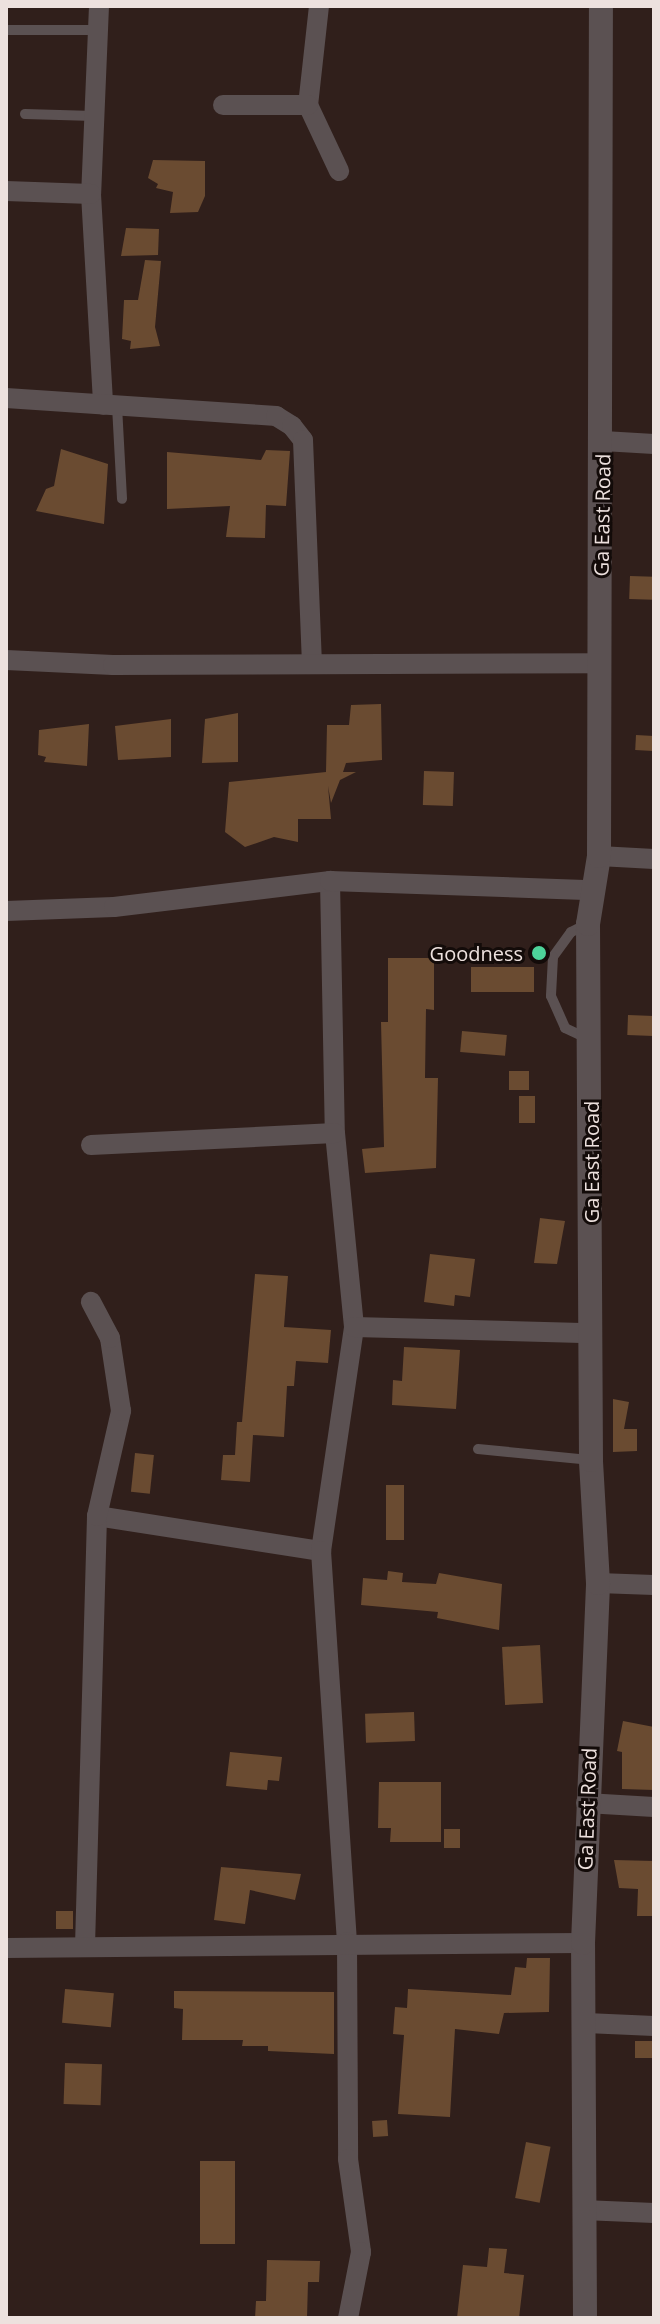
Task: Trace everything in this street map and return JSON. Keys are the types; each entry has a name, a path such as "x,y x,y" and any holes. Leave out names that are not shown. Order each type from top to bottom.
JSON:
{"street":[{"path":"99,6 91,194 110,406"},
{"path":"319,6 308,105 339,171"},
{"name":"Ga East Road","path":"585,2318 586,2023 583,1943 586,1803 598,1583 591,1460 588,924 599,856 603,441 601,6"},
{"path":"223,105 308,105"},
{"path":"6,191 91,194"},
{"path":"6,398 276,416 303,440 312,661"},
{"path":"603,441 654,444"},
{"path":"6,660 113,665 312,661 601,663"},
{"path":"599,856 654,859"},
{"path":"6,911 114,907 330,881 592,890"},
{"path":"330,881 335,1133 354,1327 321,1551 347,1942 348,2159 361,2252 348,2318"},
{"path":"91,1145 335,1133"},
{"path":"85,1946 97,1516 121,1411 110,1338 91,1302"},
{"path":"354,1327 591,1333"},
{"path":"97,1516 321,1551"},
{"path":"598,1583 654,1585"},
{"path":"586,1803 654,1807"},
{"path":"6,1948 26,1952 85,1946 347,1942 583,1943"},
{"path":"586,2023 654,2026"},
{"path":"583,2210 654,2213"}],"lane":[{"path":"6,30 98,30"},
{"path":"25,114 94,116"},
{"path":"110,406 122,499"},
{"path":"588,924 571,932 553,957 551,996 565,1028 591,1040"},
{"path":"478,1449 591,1460"}],"building":[{"path":"153,160 205,161 205,196 198,212 170,213 173,192 156,188 158,184 148,178"},
{"path":"126,228 159,229 158,255 121,256"},
{"path":"145,260 161,261 155,327 160,346 130,349 131,341 122,339 124,300 138,300"},
{"path":"61,449 108,464 104,524 36,511 46,489 54,486"},
{"path":"266,450 290,451 286,506 266,505 265,538 226,537 230,506 167,509 167,452 261,460"},
{"path":"630,576 654,577 653,600 629,599"},
{"path":"381,704 382,760 346,763 343,772 356,772 340,780 331,803 328,786 331,819 298,819 298,842 274,837 245,847 225,832 229,782 326,772 327,725 349,725 351,705"},
{"path":"238,713 238,762 202,763 205,719"},
{"path":"171,719 171,757 118,760 115,726"},
{"path":"89,724 87,766 44,762 46,757 38,755 39,730"},
{"path":"636,735 654,736 653,751 635,750"},
{"path":"424,771 454,772 453,806 423,805"},
{"path":"388,958 434,958 434,1010 426,1009 425,1078 438,1078 436,1168 365,1173 362,1149 384,1147 381,1022 388,1022"},
{"path":"471,967 534,967 534,992 471,992"},
{"path":"628,1015 654,1016 653,1036 627,1035"},
{"path":"462,1031 507,1035 505,1056 460,1052"},
{"path":"509,1071 529,1071 529,1090 509,1090"},
{"path":"519,1096 535,1096 535,1123 519,1123"},
{"path":"540,1218 565,1221 557,1264 534,1263"},
{"path":"430,1254 475,1259 470,1297 455,1295 454,1306 424,1302"},
{"path":"255,1274 288,1276 284,1327 331,1330 328,1363 296,1361 294,1386 287,1386 284,1437 253,1435 250,1482 221,1480 223,1455 235,1455 237,1422 242,1422"},
{"path":"404,1347 460,1350 456,1409 392,1405 393,1380 402,1381"},
{"path":"613,1399 629,1402 624,1429 637,1429 637,1451 613,1452"},
{"path":"135,1453 154,1455 150,1494 131,1492"},
{"path":"386,1485 404,1485 404,1540 386,1540"},
{"path":"388,1571 403,1573 402,1582 436,1584 439,1573 502,1584 499,1630 437,1618 438,1612 361,1605 363,1578 387,1580"},
{"path":"540,1645 543,1703 505,1705 502,1647"},
{"path":"414,1712 415,1741 366,1743 365,1714"},
{"path":"623,1721 654,1727 654,1790 622,1789 622,1752 617,1751"},
{"path":"230,1752 282,1757 279,1781 268,1780 267,1790 226,1786"},
{"path":"379,1782 441,1782 441,1842 390,1842 391,1828 378,1828"},
{"path":"444,1829 460,1829 460,1848 444,1848"},
{"path":"614,1860 654,1861 654,1916 637,1916 638,1889 619,1888"},
{"path":"221,1867 301,1874 295,1900 250,1890 245,1924 214,1920"},
{"path":"56,1911 73,1911 73,1929 56,1929"},
{"path":"527,1958 550,1958 549,2012 504,2013 499,2034 455,2029 450,2117 398,2114 404,2035 393,2034 395,2007 407,2008 408,1989 511,1995 515,1967 526,1968"},
{"path":"65,1989 114,1993 111,2027 62,2023"},
{"path":"174,1991 334,1992 334,2054 268,2051 268,2046 242,2046 243,2040 182,2040 183,2009 174,2008"},
{"path":"635,2041 654,2041 654,2058 635,2058"},
{"path":"65,2063 102,2064 101,2105 64,2104"},
{"path":"387,2120 388,2136 373,2137 372,2121"},
{"path":"526,2142 551,2147 540,2203 515,2198"},
{"path":"200,2161 235,2161 235,2244 200,2244"},
{"path":"489,2248 507,2249 504,2273 524,2275 519,2318 457,2318 463,2265 487,2267"},
{"path":"267,2260 320,2261 319,2282 308,2282 307,2318 255,2318 256,2301 266,2301"}],"place":[{"name":"Goodness","path":"539,953"}]}
